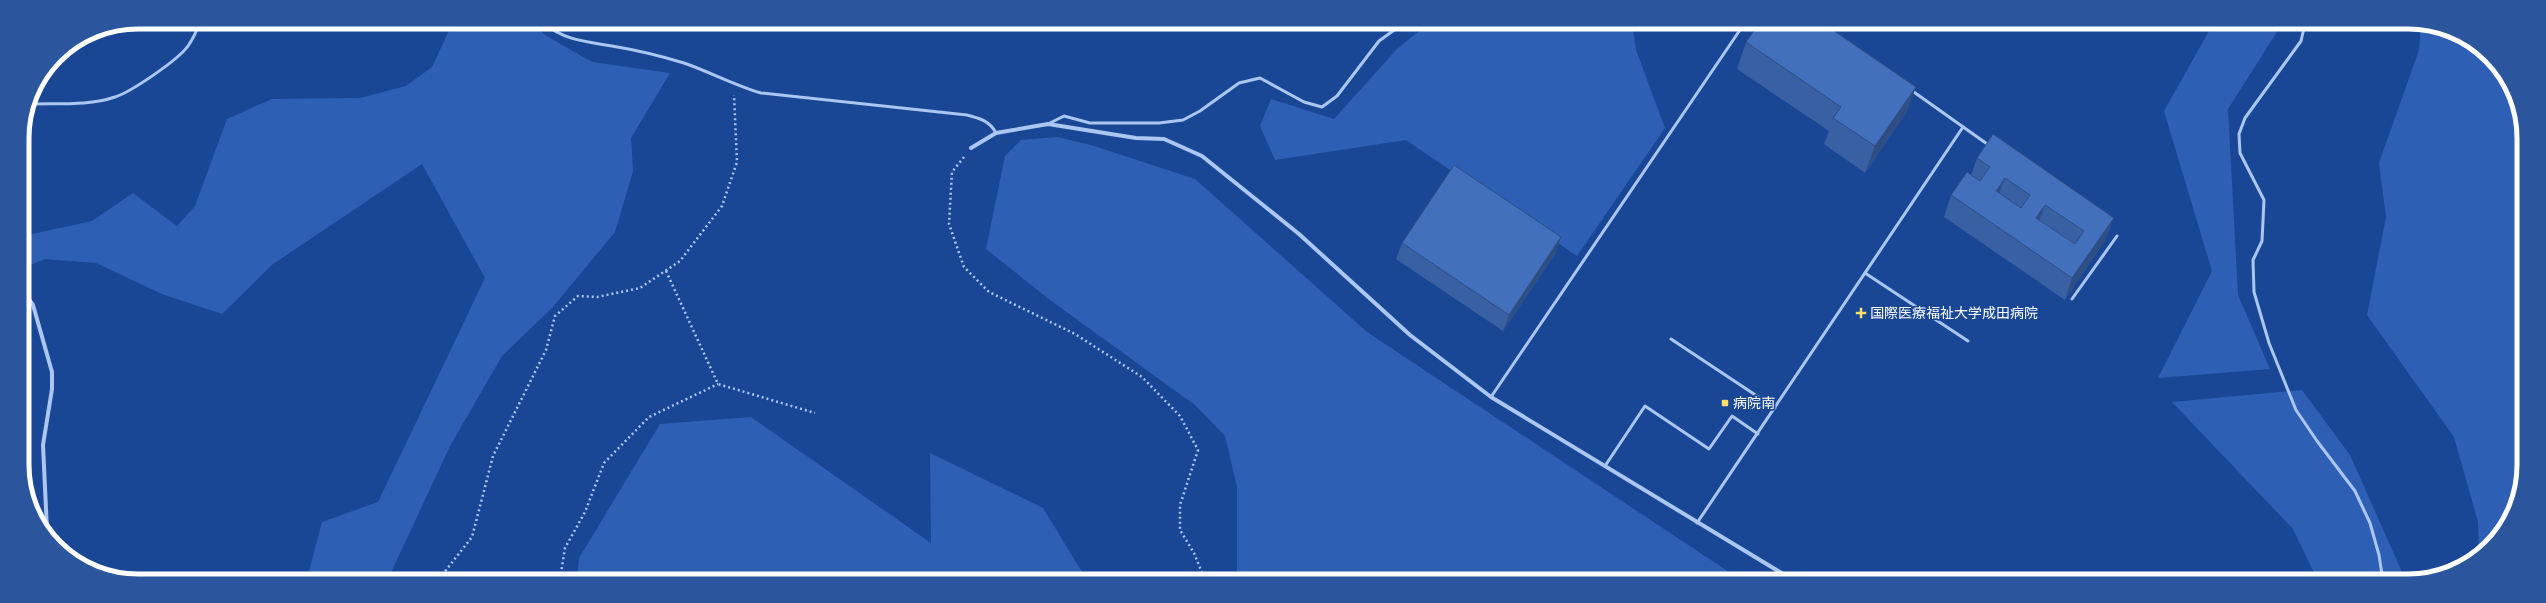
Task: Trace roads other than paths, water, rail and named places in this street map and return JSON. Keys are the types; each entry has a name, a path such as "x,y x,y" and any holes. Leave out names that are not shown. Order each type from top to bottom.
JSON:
{"street":[{"path":"971,148 996,133 1048,124 1136,138 1164,139 1202,156 1299,234 1410,335 1491,397 1782,574"},
{"path":"29,299 33,305 52,372 52,389 43,446 47,524"}],"lane":[{"path":"35,104 83,102 115,97 130,90 179,56 188,47 197,29"},
{"path":"551,29 578,42 612,46 684,63 733,84 761,93 967,116 980,119 993,126 996,133"},
{"path":"1048,124 1064,116 1090,122 1158,123 1183,120 1200,111 1238,83 1260,78 1304,102 1322,107 1337,96 1379,41 1396,29"},
{"path":"1491,397 1741,29"},
{"path":"2304,29 2301,41 2245,118 2239,134 2240,153 2264,200 2262,241 2253,260 2254,292 2269,344 2296,410 2316,441 2355,491 2370,523 2379,555 2382,574"},
{"path":"1907,88 1992,147"},
{"path":"1697,523 1963,127"},
{"path":"2072,299 2117,236"},
{"path":"1865,273 1968,341"},
{"path":"1671,338 1775,408"},
{"path":"1605,466 1645,406 1710,449 1732,416 1758,434"}],"place":[{"name":"国際医療福祉大学成田病院","path":"1861,313"},
{"name":"病院南","path":"1725,403"}]}
